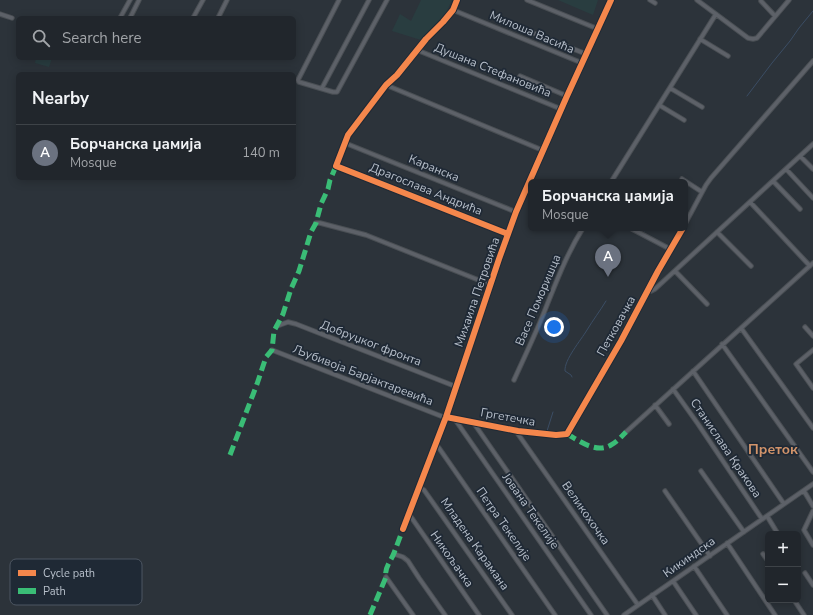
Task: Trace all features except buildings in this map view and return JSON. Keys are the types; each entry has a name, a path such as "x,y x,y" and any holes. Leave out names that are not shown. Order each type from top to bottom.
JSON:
{"street":[{"path":"121,16 130,0"},
{"path":"131,16 140,0"},
{"path":"194,16 203,0"},
{"path":"219,16 228,0"},
{"path":"339,0 298,80 300,82 338,92 387,0"},
{"path":"322,88 370,0"},
{"path":"345,143 348,135 386,85 397,75 417,50 443,22 453,10 457,0"},
{"path":"527,0 598,29"},
{"name":"Михаила Петровића","path":"530,179 611,0"},
{"path":"650,0 655,3"},
{"path":"697,0 748,38 753,39 757,38 789,0"},
{"path":"761,1 775,16"},
{"name":"Милоша Васића","path":"453,10 582,63"},
{"path":"0,14 12,18"},
{"path":"613,179 716,14"},
{"path":"513,25 586,54"},
{"path":"700,39 728,56"},
{"name":"Душана Стефановића","path":"417,50 561,109"},
{"path":"688,218 711,178 813,60"},
{"path":"520,76 567,96"},
{"path":"386,85 542,150"},
{"path":"670,88 702,107"},
{"path":"660,105 684,120"},
{"name":"Драгослава Андрића","path":"345,143 336,166 508,234"},
{"name":"Каранска","path":"345,143 516,212"},
{"path":"648,291 655,289 813,144"},
{"path":"800,156 813,169"},
{"path":"786,169 813,198"},
{"path":"773,181 800,209"},
{"name":"Михаила Петровића","path":"403,529 446,418 490,285 516,212 528,183"},
{"path":"688,183 702,192"},
{"path":"626,432 811,264 750,202"},
{"path":"316,223 366,235 490,285"},
{"name":"Васе Поморишца","path":"514,380 534,336 552,290 580,231"},
{"path":"637,231 670,249"},
{"name":"Петковачка","path":"567,434 607,366 680,231"},
{"path":"717,232 751,266"},
{"path":"675,271 707,304"},
{"name":"Добруџког фронта","path":"277,326 288,322 292,323 457,387"},
{"path":"805,327 813,336"},
{"path":"741,328 813,428"},
{"path":"722,344 813,472"},
{"name":"Љубивоја Барјактаревића","path":"272,350 446,418"},
{"path":"813,350 796,364 813,388"},
{"path":"693,371 784,504"},
{"name":"Станислава Кракова","path":"673,389 762,519"},
{"path":"655,406 669,424"},
{"name":"Гргетечка","path":"446,418 454,418 518,431 556,435 567,434"},
{"name":"Јована Текелије","path":"454,418 591,615"},
{"name":"Јована Текелије","path":"473,422 607,615"},
{"name":"Великохочка","path":"518,431 518,434 638,605"},
{"name":"Петра Текелије","path":"436,444 555,615"},
{"path":"701,471 744,532"},
{"name":"Кикиндска","path":"624,615 813,484"},
{"name":"Младена Карамана","path":"419,487 424,490 512,615"},
{"path":"804,490 813,506"},
{"path":"665,491 710,556"},
{"path":"813,511 804,530 813,545"},
{"name":"Никољачка","path":"409,514 479,615"},
{"path":"767,516 776,531"},
{"path":"727,544 776,615"},
{"path":"394,554 408,561 445,615"},
{"path":"694,566 727,615"},
{"path":"805,573 813,585"},
{"path":"386,576 413,615"},
{"path":"673,581 696,615"},
{"path":"652,595 665,615"},
{"path":"796,603 804,615"},
{"path":"631,610 634,615"}],"green space":[{"path":"421,0 452,0 446,13 421,40 392,31 400,14 411,21"},
{"path":"558,0 598,0 593,15"},
{"path":"36,60 51,60 49,67 35,63"}],"waterway":[{"path":"747,96 813,11"},
{"path":"572,377 565,371 567,361 606,301"},
{"path":"533,430 546,432 553,412"},
{"path":"489,423 523,429"}],"marked path":[{"path":"230,455 266,357 272,350 274,331 283,314 291,289 299,271 311,232 316,223 321,204 336,166"},
{"path":"567,434 588,446 600,448 613,444 626,432"},
{"path":"370,615 386,577 387,568 403,529"}],"cycle path":[{"path":"457,0 453,10 426,39 397,75 386,85 348,135 336,166 508,234"},
{"path":"531,179 611,0"},
{"path":"403,529 446,417 499,259 516,212 528,185"},
{"path":"446,417 518,431 556,435 567,434 621,341 681,231"}],"place":[{"name":"Борчанска џамија","path":"608,277"}],"district":[{"name":"Преток","path":"773,449"}]}
